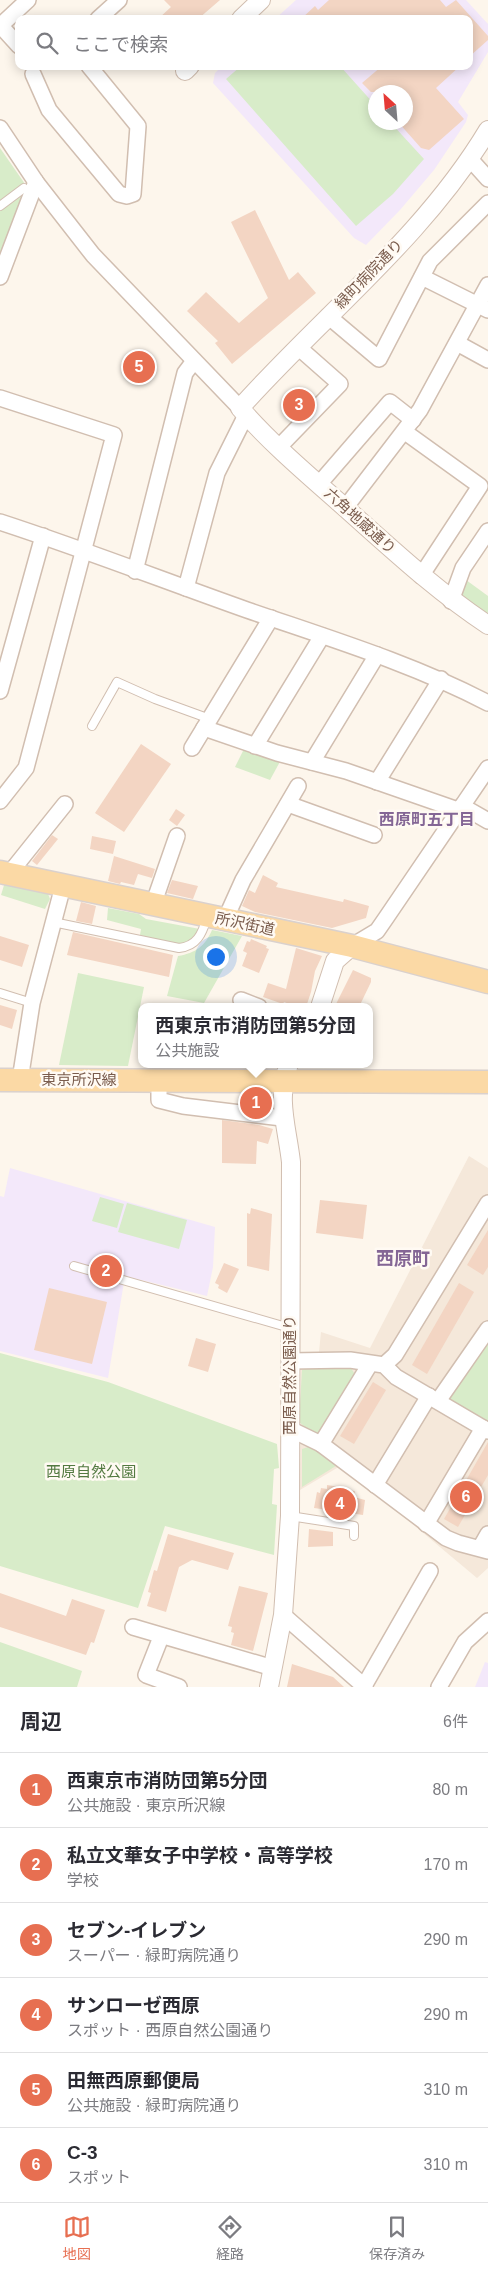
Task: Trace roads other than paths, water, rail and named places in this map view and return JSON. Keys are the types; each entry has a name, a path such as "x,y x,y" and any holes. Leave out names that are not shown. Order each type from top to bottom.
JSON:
{"main road":[{"name":"所沢街道","path":"5,873 352,946 488,982"},
{"name":"東京所沢線","path":"10,1080 159,1080 286,1073 488,1082"}],"street":[{"path":"15,42 0,26 28,0"},
{"path":"102,15 119,0"},
{"path":"245,15 261,0"},
{"path":"35,70 49,110 119,194 128,196 133,194 135,183 138,126 92,70"},
{"path":"0,128 30,185 93,256 243,412 217,472 186,588"},
{"name":"緑町病院通り","path":"243,412 298,347 439,200 470,159 488,130"},
{"path":"470,159 488,179"},
{"path":"0,277 30,185"},
{"path":"328,316 379,359 430,261 488,203"},
{"path":"422,277 482,307"},
{"path":"345,508 409,426 457,343 482,307 488,284"},
{"path":"457,343 488,360"},
{"path":"279,448 340,384 298,347"},
{"path":"135,570 185,373 194,361"},
{"path":"0,398 114,435 26,768 0,801"},
{"path":"319,484 390,402 409,426 480,486 421,576"},
{"name":"六角地蔵通り","path":"243,412 279,448 421,576 452,601 487,623"},
{"path":"0,522 85,550 135,570 377,655 441,679 488,703"},
{"path":"452,601 463,568 488,531"},
{"path":"0,691 43,536"},
{"path":"192,748 271,618"},
{"path":"255,746 322,636"},
{"path":"312,762 377,655"},
{"path":"377,782 441,679"},
{"path":"207,723 255,746 460,808 488,821"},
{"path":"321,1003 335,961 352,946 377,930 382,924 488,768"},
{"path":"216,918 243,880 298,786"},
{"path":"5,873 65,804"},
{"path":"288,804 333,826 374,835"},
{"path":"153,905 177,836"},
{"path":"10,1080 64,886"},
{"path":"241,1000 249,1003"},
{"name":"西原自然公園通り","path":"269,1687 283,1615 290,1516 291,1162 282,1118 286,1073"},
{"path":"159,1080 159,1100 183,1106 282,1118"},
{"path":"322,1444 377,1364 395,1355 488,1203"},
{"path":"375,1485 434,1398 488,1329"},
{"path":"290,1362 350,1360 377,1364 486,1430 426,1524"},
{"path":"290,1429 322,1444 426,1524 458,1544 484,1549 488,1534"},
{"path":"283,1615 364,1687 430,1571"},
{"path":"439,1687 465,1642 488,1621"},
{"path":"133,1627 161,1637 273,1668"},
{"path":"161,1637 146,1675 180,1687"}],"lane":[{"path":"0,206 30,185"},
{"path":"92,726 117,682 207,723"},
{"path":"53,922 179,948 186,947 199,939 216,918"},
{"path":"0,992 32,1003"},
{"path":"74,1266 290,1328"},
{"path":"290,1516 354,1526 354,1536"}],"place":[{"name":"田無西原郵便局","path":"139,367"},
{"name":"セブン-イレブン","path":"299,405"},
{"name":"西東京市消防団第5分団","path":"256,1103"},
{"name":"私立文華女子中学校・高等学校","path":"106,1271"},
{"name":"C-3","path":"466,1497"},
{"name":"サンローゼ西原","path":"340,1504"}],"district":[{"name":"西原町五丁目","path":"427,819"},
{"name":"西原町","path":"403,1259"}],"park label":[{"name":"西原自然公園","path":"91,1472"}]}
